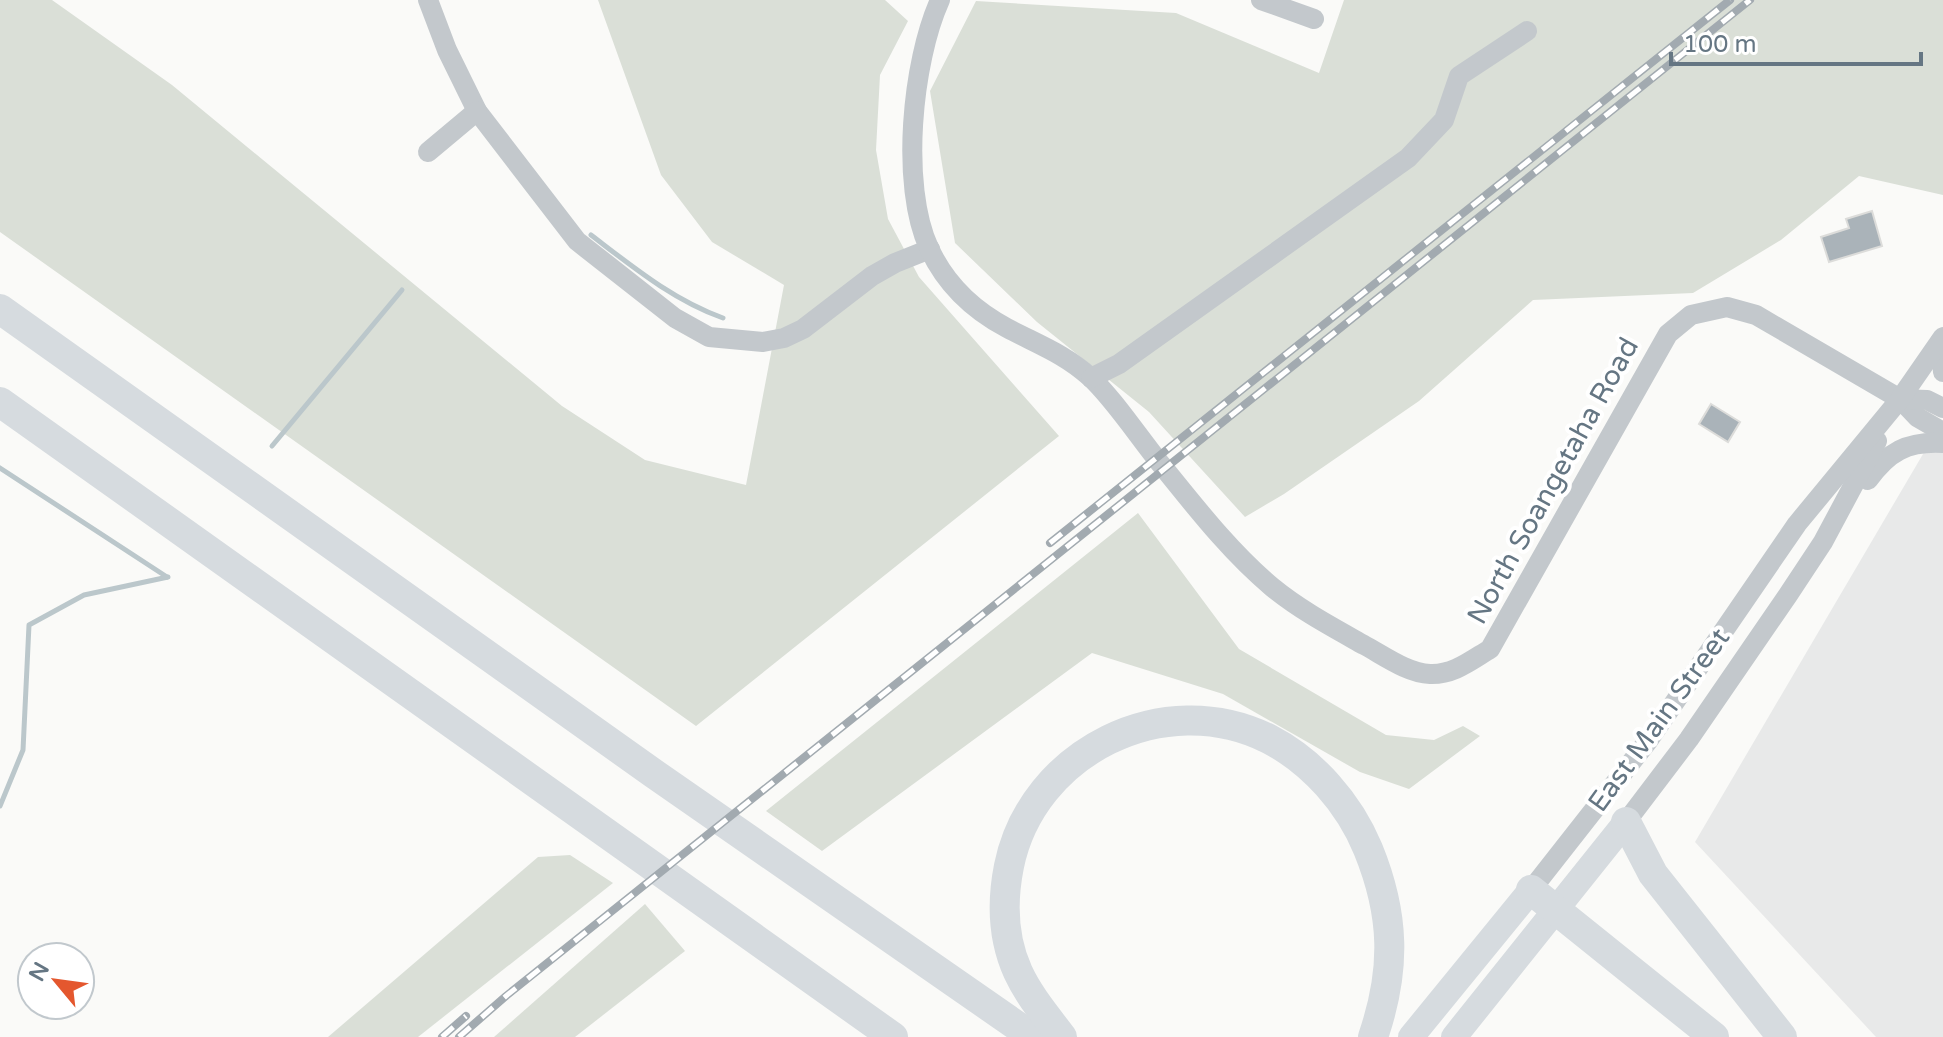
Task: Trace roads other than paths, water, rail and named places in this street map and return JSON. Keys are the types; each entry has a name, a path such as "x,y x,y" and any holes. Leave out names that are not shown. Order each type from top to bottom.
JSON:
{"highway":[{"path":"0,309 653,773 1033,1037"},
{"path":"0,402 893,1037"},
{"path":"1062,1037 1018,972 1007,938 1004,909 1011,853 1022,825 1038,798 1059,772 1084,752 1112,737 1145,726 1177,722 1213,723 1267,739 1293,754 1317,774 1353,818 1377,871 1386,901 1389,929 1387,986 1373,1037"},
{"path":"1626,822 1653,874 1782,1037"},
{"path":"1531,890 1714,1037"},
{"path":"843,1003 874,1037"}],"main road":[{"name":"East Main Street","path":"1454,1037 1626,822"},
{"name":"East Main Street","path":"1411,1037 1531,890"}],"street":[{"path":"428,0 447,50 477,111 577,241 675,318 709,337 738,342 784,338 803,329 872,276 930,249"},
{"name":"North Soangetaha Road","path":"940,0 926,38 912,153 918,222 943,273 961,296 1007,328 1058,352 1091,378 1197,509 1272,587 1315,618 1405,667 1428,674 1452,672 1490,649 1668,334 1691,315 1727,307 1756,315 1900,399"},
{"path":"1261,0 1314,19"},
{"path":"1091,378 1119,364 1408,158 1444,120 1459,76 1527,31"},
{"path":"428,152 477,111"},
{"path":"1941,340 1943,372"},
{"name":"East Main Street","path":"1531,890 1648,741 1797,524 1900,399 1941,340"},
{"path":"1900,399 1927,400 1943,408"},
{"path":"1900,399 1917,417 1943,432"},
{"name":"East Main Street","path":"1626,822 1689,739 1823,542 1900,399"},
{"path":"1823,542 1882,461 1912,446 1943,443"}],"waterway":[{"path":"591,235 670,292 723,318"},
{"path":"272,446 402,290"},
{"path":"0,468 167,577"},
{"path":"0,806 23,750 29,625 84,595 168,577"}],"railway":[{"path":"1050,543 1730,0"},
{"path":"459,1037 506,996 1750,0"},
{"path":"442,1037 466,1016"}]}
